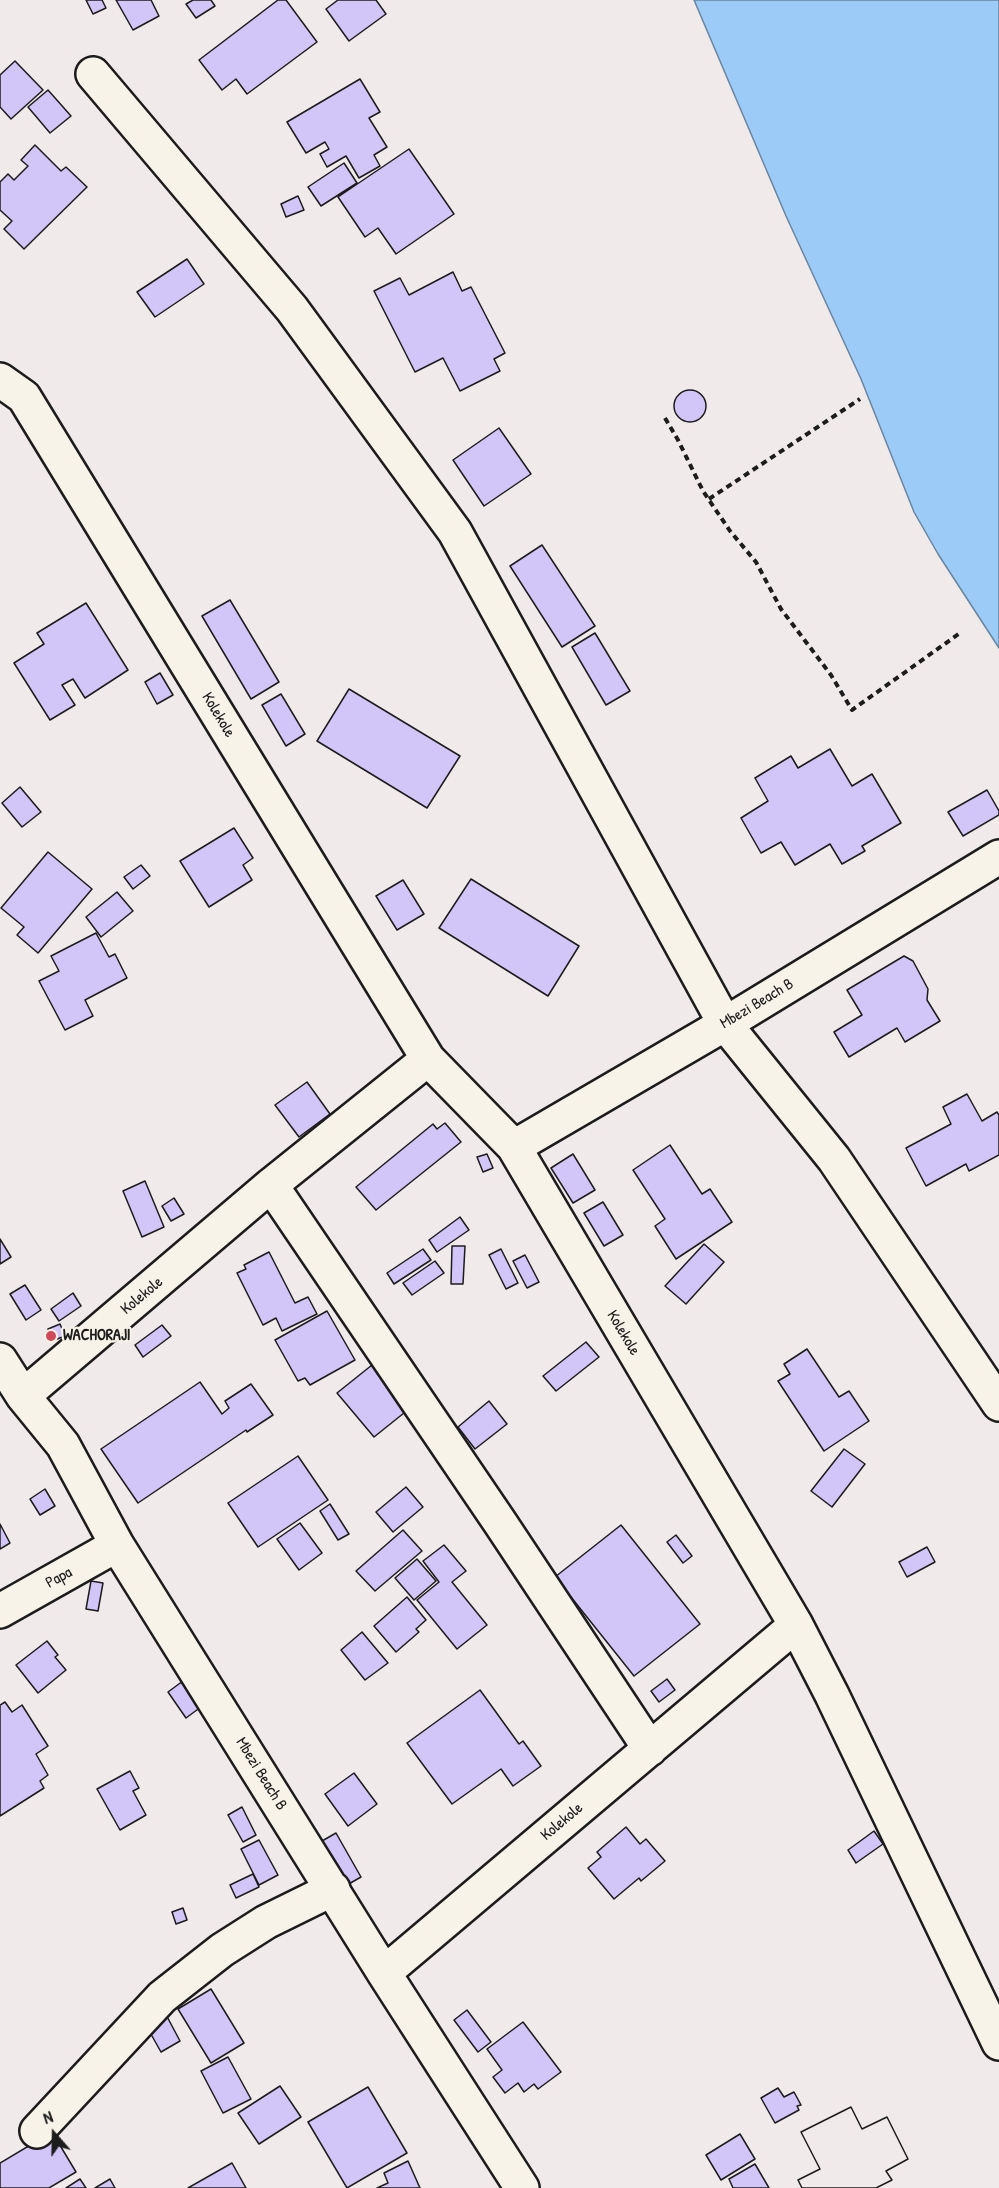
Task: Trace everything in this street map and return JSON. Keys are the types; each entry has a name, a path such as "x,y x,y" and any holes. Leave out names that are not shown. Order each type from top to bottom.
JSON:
{"street":[{"path":"93,74 292,309 455,532 725,1024 834,1159 999,1404"},
{"name":"Kolekole","path":"0,380 24,397 428,1059 514,1147 796,1625 832,1695 999,2043"},
{"name":"Mbezi Beach B","path":"514,1147 725,1024 999,857"},
{"name":"Kolekole","path":"23,1396 272,1185 428,1059"},
{"path":"272,1185 650,1749"},
{"name":"Mbezi Beach B","path":"0,1360 23,1396 63,1445 117,1545 384,1973 522,2188"},
{"name":"Papa","path":"0,1611 117,1545"},
{"name":"Kolekole","path":"384,1973 796,1625"},
{"path":"37,2131 162,1997 222,1950 293,1907 333,1889"}],"path":[{"path":"709,499 860,399"},
{"path":"664,418 709,499 730,531 756,562 781,609 831,675 852,710 960,633"}],"water":[{"path":"694,0 999,0 999,648 938,554 914,512 861,379 786,216"}],"building":[{"path":"86,0 102,0 106,8 93,14"},
{"path":"116,0 151,0 159,16 133,30"},
{"path":"193,0 211,0 215,6 196,18 186,4"},
{"path":"278,0 286,0 317,42 247,94 236,79 222,90 199,60"},
{"path":"338,0 376,0 386,14 349,41 326,9"},
{"path":"15,61 43,90 11,119 0,107 0,75"},
{"path":"360,79 380,112 369,118 387,147 374,155 380,166 359,178 346,156 327,167 320,154 329,149 325,142 306,153 287,122"},
{"path":"48,90 71,116 50,133 28,107"},
{"path":"35,145 61,171 66,167 87,187 24,249 4,229 12,221 0,210 0,182 8,174 14,180 28,166 21,160"},
{"path":"409,149 454,214 396,254 378,228 365,237 338,197"},
{"path":"344,163 357,183 321,206 308,187"},
{"path":"298,196 304,210 286,217 281,204"},
{"path":"187,259 204,284 155,317 137,292"},
{"path":"453,272 462,291 471,287 505,353 494,359 500,371 460,391 443,358 415,372 374,291 400,278 409,295"},
{"path":"690,390 701,395 706,406 701,417 690,422 679,417 674,406 679,395"},
{"path":"499,428 531,474 484,506 453,460"},
{"path":"542,545 595,626 562,647 510,566"},
{"path":"230,600 279,682 251,699 202,616"},
{"path":"86,603 128,670 85,698 73,679 62,685 75,705 50,720 14,663 44,644 37,633"},
{"path":"595,633 630,691 606,705 572,647"},
{"path":"160,673 173,695 157,704 145,682"},
{"path":"349,689 460,756 427,808 317,741"},
{"path":"281,694 305,734 286,746 262,705"},
{"path":"830,749 852,786 872,774 901,823 862,846 865,851 842,864 830,844 795,865 781,842 761,853 741,818 768,801 755,778 791,756 798,768"},
{"path":"20,787 41,812 22,827 2,803"},
{"path":"987,790 999,815 963,836 948,812"},
{"path":"234,828 253,858 243,865 252,880 209,907 180,861"},
{"path":"48,852 92,889 38,953 17,935 24,927 1,908"},
{"path":"141,865 150,876 133,889 124,877"},
{"path":"471,879 579,946 548,996 439,928"},
{"path":"403,880 424,914 397,930 376,896"},
{"path":"117,892 133,911 101,937 86,917"},
{"path":"96,933 109,957 115,954 127,978 85,1000 93,1016 65,1030 39,981 59,971 51,956"},
{"path":"904,956 913,961 928,989 927,1000 940,1021 905,1042 897,1028 849,1057 834,1032 862,1015 847,990"},
{"path":"307,1082 330,1114 299,1137 275,1105"},
{"path":"967,1094 982,1121 997,1112 999,1115 999,1155 969,1171 966,1164 926,1186 906,1148 951,1124 943,1107"},
{"path":"445,1123 461,1142 376,1210 356,1187 433,1124 437,1129"},
{"path":"670,1145 702,1194 710,1189 732,1222 676,1259 655,1226 665,1219 633,1170"},
{"path":"487,1154 493,1168 483,1172 477,1157"},
{"path":"573,1154 595,1190 573,1203 551,1168"},
{"path":"145,1181 164,1227 142,1237 123,1191"},
{"path":"174,1198 184,1214 171,1221 162,1206"},
{"path":"603,1202 623,1235 604,1246 584,1213"},
{"path":"460,1217 469,1230 437,1252 429,1240"},
{"path":"0,1239 11,1257 0,1264"},
{"path":"704,1244 724,1262 686,1304 665,1286"},
{"path":"452,1246 465,1246 463,1284 451,1284"},
{"path":"423,1249 431,1260 394,1284 387,1273"},
{"path":"501,1249 518,1283 506,1289 489,1255"},
{"path":"269,1252 295,1303 308,1297 317,1314 282,1331 276,1318 263,1325 237,1273 246,1269 244,1265"},
{"path":"525,1255 539,1282 527,1288 513,1261"},
{"path":"435,1261 444,1273 412,1295 403,1283"},
{"path":"25,1285 41,1310 26,1320 10,1294"},
{"path":"73,1293 81,1306 59,1321 51,1309"},
{"path":"327,1311 355,1360 310,1385 305,1378 298,1381 275,1340"},
{"path":"60,1324 65,1336 52,1341 48,1329"},
{"path":"162,1325 171,1336 143,1357 135,1345"},
{"path":"586,1342 599,1357 556,1391 543,1376"},
{"path":"807,1349 839,1397 849,1391 869,1421 824,1451 778,1381 790,1374 784,1364"},
{"path":"372,1365 409,1409 374,1437 337,1393"},
{"path":"200,1382 222,1414 229,1408 225,1401 251,1384 273,1415 247,1432 246,1430 138,1503 101,1449"},
{"path":"489,1401 507,1424 475,1449 458,1427"},
{"path":"844,1449 865,1464 832,1507 811,1491"},
{"path":"298,1456 328,1500 258,1547 228,1503"},
{"path":"406,1487 423,1507 393,1532 376,1512"},
{"path":"45,1489 55,1506 40,1515 30,1499"},
{"path":"330,1504 349,1534 338,1540 320,1511"},
{"path":"300,1523 322,1553 299,1570 277,1539"},
{"path":"0,1524 10,1543 0,1549"},
{"path":"621,1525 700,1624 634,1676 555,1577"},
{"path":"403,1530 422,1551 375,1591 356,1571"},
{"path":"676,1535 692,1556 683,1563 667,1542"},
{"path":"444,1545 466,1571 452,1582 487,1625 457,1649 417,1600 439,1582 423,1561"},
{"path":"927,1547 935,1562 907,1577 899,1562"},
{"path":"417,1559 436,1581 414,1600 395,1578"},
{"path":"91,1581 103,1583 98,1611 86,1609"},
{"path":"407,1597 426,1620 416,1629 419,1632 396,1652 374,1626"},
{"path":"362,1632 388,1663 365,1680 341,1650"},
{"path":"47,1641 58,1655 55,1657 66,1670 38,1693 16,1665"},
{"path":"187,1678 205,1704 186,1718 168,1692"},
{"path":"667,1679 675,1690 659,1702 651,1691"},
{"path":"480,1690 519,1744 523,1741 541,1766 513,1786 501,1769 452,1804 407,1743"},
{"path":"5,1702 12,1712 22,1705 48,1746 36,1754 48,1775 40,1781 44,1788 0,1816 0,1705"},
{"path":"130,1771 139,1788 133,1791 146,1815 120,1830 97,1789"},
{"path":"354,1773 377,1804 348,1826 325,1794"},
{"path":"242,1807 256,1835 243,1842 228,1815"},
{"path":"626,1827 640,1844 646,1839 665,1861 641,1881 639,1878 614,1899 588,1868 601,1857 597,1852"},
{"path":"874,1831 883,1844 856,1863 848,1850"},
{"path":"336,1833 361,1877 347,1885 315,1845"},
{"path":"259,1840 278,1875 259,1885 241,1849"},
{"path":"253,1874 259,1887 236,1898 230,1885"},
{"path":"183,1908 187,1920 176,1924 172,1912"},
{"path":"211,1989 244,2043 211,2063 178,2009"},
{"path":"163,2009 180,2041 161,2052 143,2020"},
{"path":"467,2010 491,2042 478,2052 454,2020"},
{"path":"523,2022 561,2072 538,2089 534,2084 524,2092 518,2083 505,2093 493,2077 502,2070 487,2049"},
{"path":"228,2057 251,2099 223,2113 201,2071"},
{"path":"280,2086 301,2117 259,2144 238,2113"},
{"path":"368,2087 407,2153 347,2188 308,2122"},
{"path":"778,2088 784,2097 794,2092 801,2105 797,2106 799,2110 775,2123 761,2098"},
{"path":"851,2107 862,2129 887,2117 908,2159 886,2171 892,2180 876,2188 802,2188 798,2180 820,2169 801,2132"},
{"path":"851,2107 862,2129 887,2117 908,2159 886,2171 892,2180 876,2188 802,2188 798,2180 820,2169 801,2132"},
{"path":"52,2132 76,2172 49,2188 0,2188 0,2163"},
{"path":"740,2134 755,2159 721,2180 706,2155"},
{"path":"408,2161 420,2188 377,2188 388,2183 384,2173"},
{"path":"232,2163 246,2188 188,2188"},
{"path":"755,2164 769,2188 733,2188 729,2179"},
{"path":"80,2179 86,2188 66,2188"},
{"path":"110,2179 115,2188 95,2188"}],"place":[{"name":"WACHORAJI","path":"51,1336"}]}
